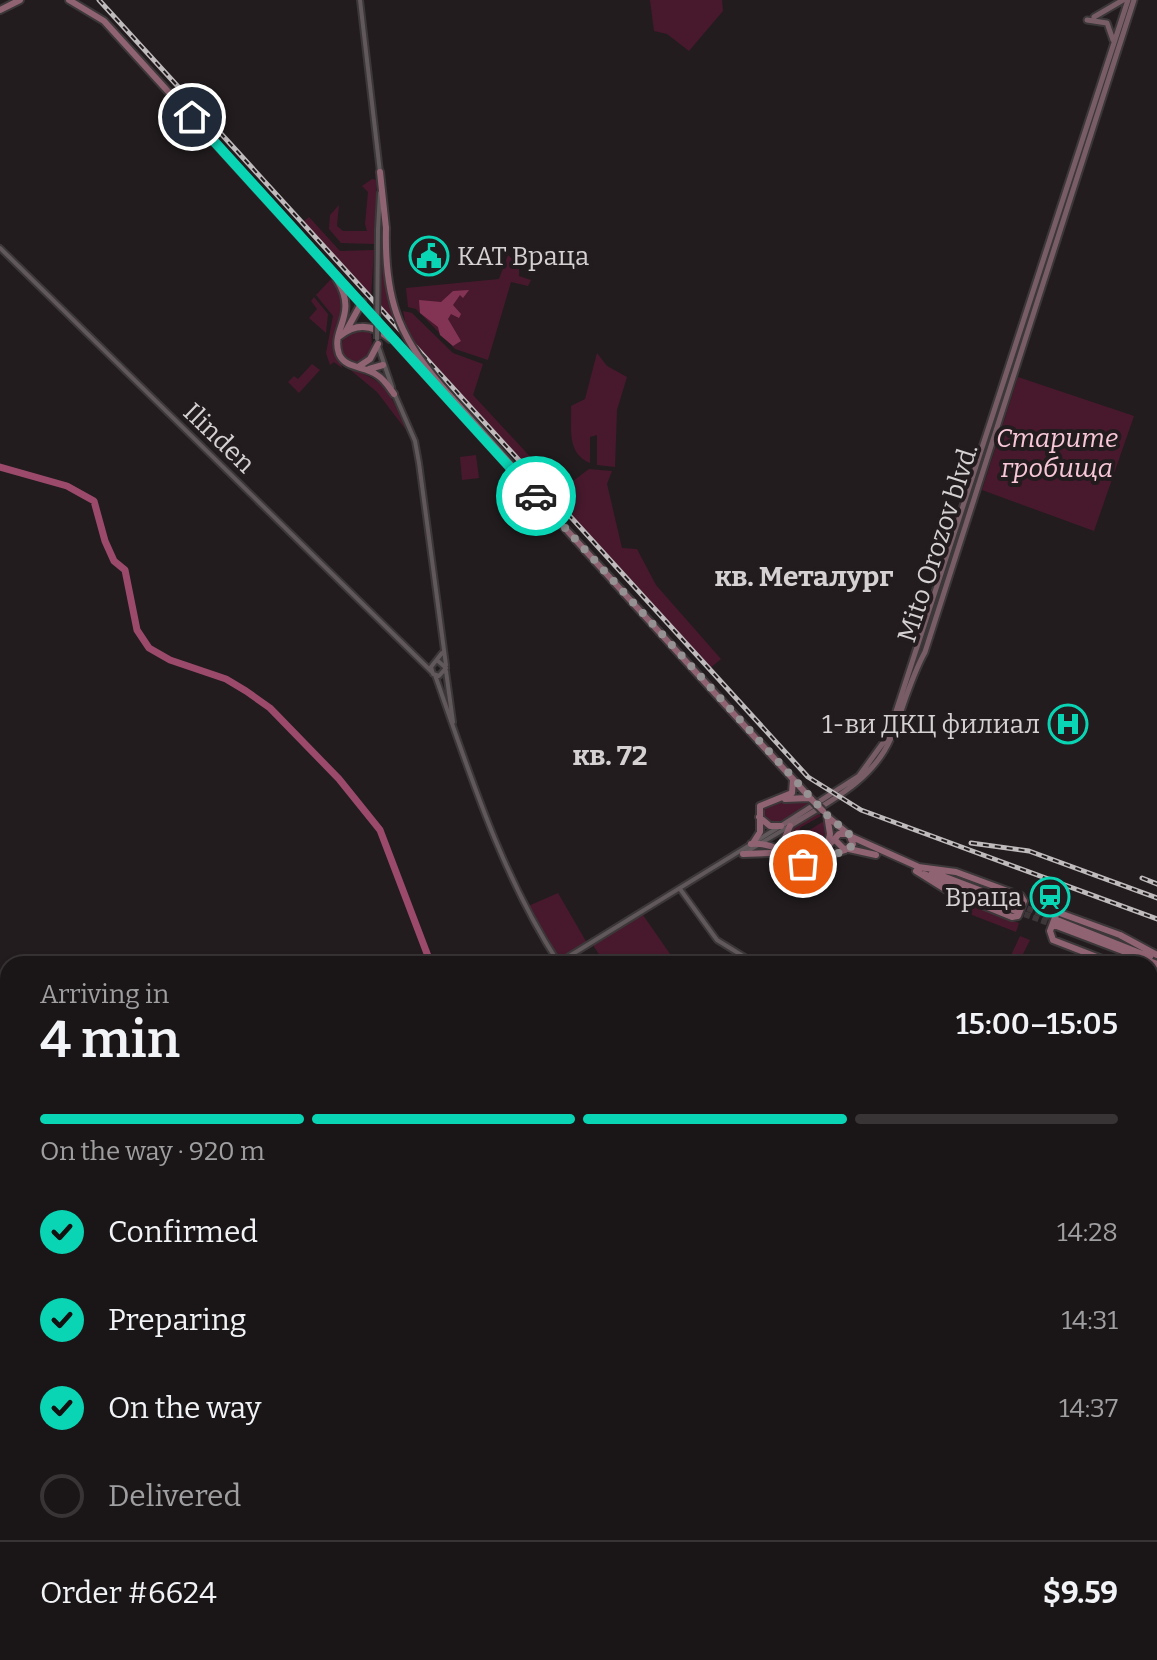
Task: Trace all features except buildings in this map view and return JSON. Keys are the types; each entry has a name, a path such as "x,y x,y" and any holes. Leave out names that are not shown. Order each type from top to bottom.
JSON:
{"main road":[{"path":"0,10 20,0"},
{"path":"69,0 104,21 825,813 850,835 917,869 971,902 1014,918 1018,916 1024,901 1021,896 956,872 917,869"},
{"path":"1094,17 1125,0"},
{"path":"1124,20 1125,0"},
{"path":"1124,20 1134,0"},
{"path":"1087,20 1107,23 1114,43"},
{"name":"Mito Orozov blvd.","path":"781,826 859,776 885,742 1124,20"},
{"name":"Mito Orozov blvd.","path":"790,826 861,780 876,764 891,737 925,652 1124,20"},
{"path":"380,172 387,283 396,317 416,357 538,498"},
{"path":"331,269 346,300 340,336 341,357 379,375 394,394"},
{"path":"346,331 362,302"},
{"path":"340,336 359,326 374,328 403,351"},
{"path":"358,367 370,359 377,342"},
{"path":"358,367 383,365"},
{"path":"751,844 759,835 759,808 769,800 792,793 795,786 791,777"},
{"path":"769,800 812,800"},
{"path":"825,813 835,839 847,850"},
{"path":"825,813 830,837 826,851"},
{"path":"759,817 770,826 781,826"},
{"path":"790,826 784,837 785,846 790,854 802,859"},
{"path":"751,844 760,844 802,859 826,851 835,839 850,835"},
{"path":"847,850 850,835"},
{"path":"743,854 764,851 803,864 847,850 868,852 1018,908"},
{"path":"1094,956 1053,940 1050,931 1057,912 1120,935 1149,956"},
{"path":"1136,956 1056,923 1141,956"}],"street":[{"path":"360,0 380,172"},
{"path":"382,229 377,342 394,394 415,441 454,729"},
{"name":"Ilinden","path":"0,248 433,674"},
{"path":"443,647 433,674 523,907 553,956"},
{"name":"Ilinden","path":"415,653 446,668"},
{"path":"433,674 442,676 446,668"},
{"name":"Mito Orozov blvd.","path":"726,862 781,826"},
{"name":"Mito Orozov blvd.","path":"569,956 790,826"},
{"path":"680,889 717,940 743,956"}],"green space":[{"path":"650,0 722,0 723,11 689,51 667,34 654,31"},
{"path":"372,179 377,180 374,244 341,243 329,229 330,215 339,205 337,226 343,231 367,231 368,192 362,186"},
{"path":"309,217 340,251 374,250 371,297 303,222"},
{"path":"381,249 384,249 385,284 396,324 378,304"},
{"path":"508,255 519,265 519,276 531,280 528,286 511,282 488,360 455,349 416,309 408,307 406,288 499,279"},
{"path":"332,278 343,303 334,346 342,368 334,362 330,365 326,353 333,316 316,295"},
{"path":"314,297 328,314 326,333 309,318 317,309 311,301"},
{"path":"403,311 412,313 453,353 483,364 473,395 561,490 589,469 612,471 607,484 622,548 637,549 656,585 721,659 709,669 413,341 407,331"},
{"path":"358,329 371,330 372,347 368,358 353,363 344,358 341,347 344,337"},
{"path":"597,353 607,366 627,377 617,410 615,467 597,465 597,435 590,437 590,463 577,453 572,439 571,406 585,399"},
{"path":"312,364 320,370 299,393 288,382 294,376 298,379"},
{"path":"348,368 372,378 386,390 406,430 377,392"},
{"name":"Старите гробища","path":"1018,377 1134,416 1094,531 982,490"},
{"path":"476,455 479,478 462,480 460,457"},
{"path":"806,799 811,805 778,824 763,820 763,808 777,802"},
{"path":"817,811 821,816 801,827 797,834 792,834 789,842 796,852 823,851 797,857 786,840 789,829"},
{"path":"824,821 829,833 826,844 819,845 808,831"},
{"path":"558,893 587,943 566,956 557,956 526,907"},
{"path":"971,905 1019,923 1016,932 954,908"},
{"path":"643,915 671,956 600,956 593,945"},
{"path":"1020,936 1030,940 1022,956 1011,956"}],"shaded area":[{"path":"469,290 463,298 460,295 453,305 461,314 459,318 451,314 448,319 461,341 453,346 440,335 438,327 420,313 419,300 441,302 453,291"}],"waterway":[{"path":"0,467 67,486 94,501 105,541 114,561 125,570 137,630 149,648 170,660 226,679 246,691 270,708 339,779 380,830 428,956"}],"tunnel":[{"path":"1019,905 1057,920"},
{"path":"1016,911 1054,925"}],"railway":[{"path":"99,0 808,777 861,810 1157,919"},
{"path":"971,843 1029,851 1157,898"},
{"path":"1142,878 1157,884"}],"way so far":[{"path":"536,496 827,815 852,837 853,844 848,850 803,864"}],"place":[{"name":"КАТ Враца","path":"429,256"},
{"name":"1-ви ДКЦ филиал","path":"1068,724"},
{"name":"Враца","path":"1050,897"}],"district":[{"name":"кв. Металург","path":"804,576"},
{"name":"кв. 72","path":"610,755"}],"route":[{"path":"192,117 536,496"}]}
